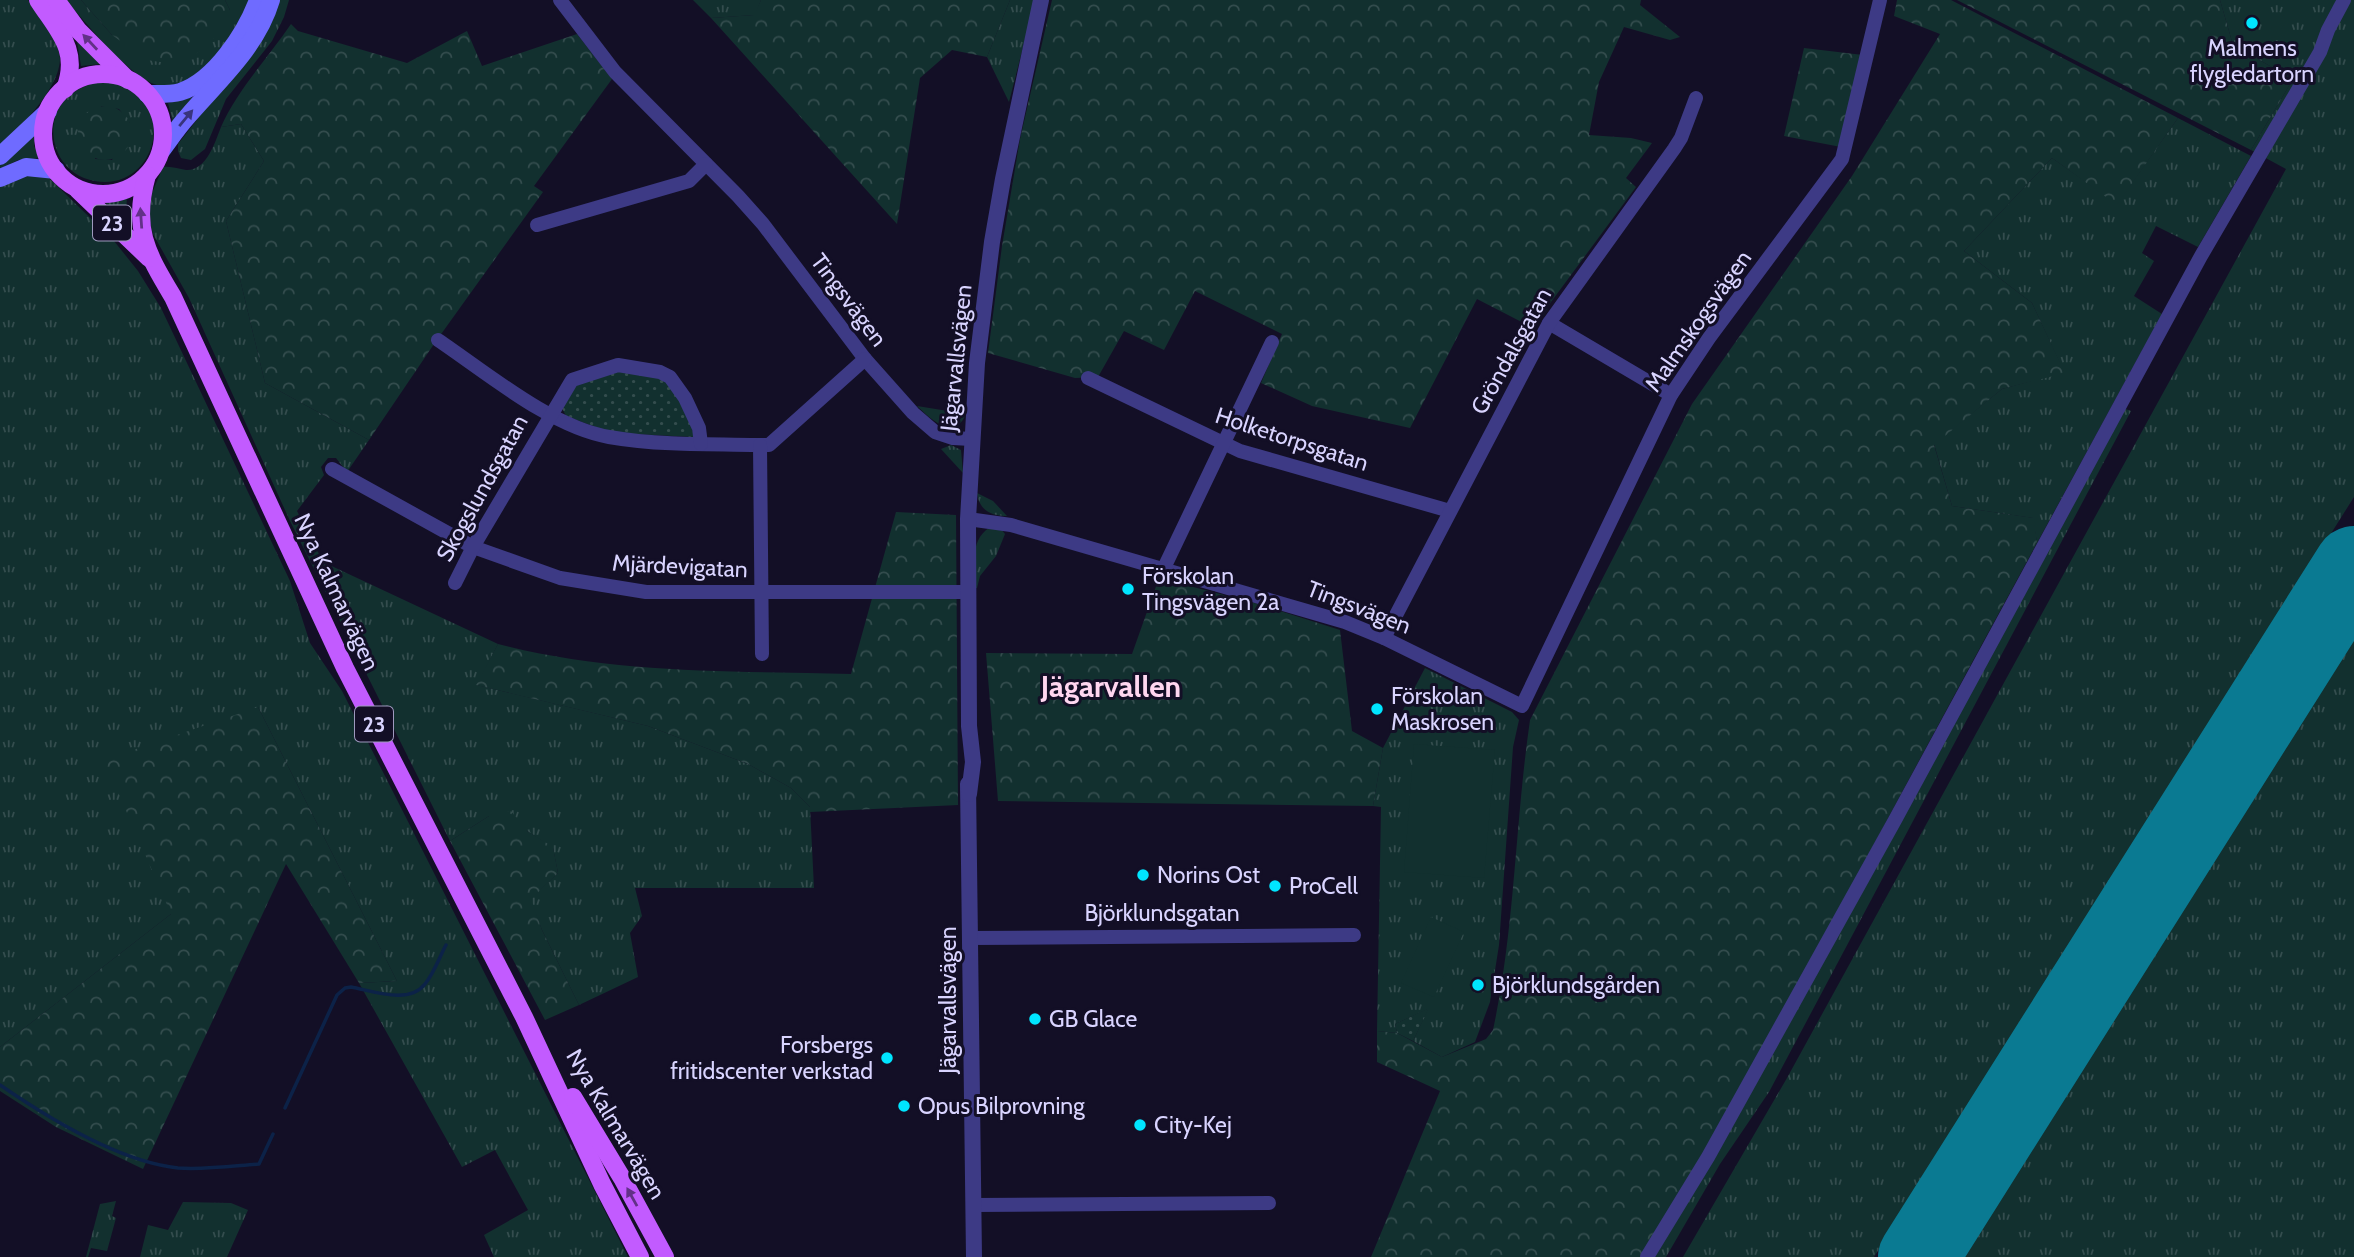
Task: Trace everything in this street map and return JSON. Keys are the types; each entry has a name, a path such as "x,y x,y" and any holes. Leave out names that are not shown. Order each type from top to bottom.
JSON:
{"main road":[{"path":"38,0 68,47 71,68 65,89"},
{"name":"23","path":"48,111 44,142 48,157 56,170 72,185 95,193 112,193 127,189 147,175 160,151 163,136 156,106 147,93 128,79 78,30 56,0"},
{"path":"147,93 179,93 205,77 239,38 258,0"},
{"path":"160,151 242,55 258,32 271,0"},
{"path":"0,156 48,111 65,89 79,80 95,75 128,79"},
{"path":"0,178 26,167 56,170"},
{"name":"Nya Kalmarvägen","path":"147,175 141,194 139,219 151,260 189,332 345,668 524,1017 602,1184 640,1257"},
{"name":"Nya Kalmarvägen","path":"72,185 151,260"},
{"name":"Nya Kalmarvägen","path":"524,1017 665,1257"}],"street":[{"name":"Tingsvägen","path":"560,0 615,72 763,224 865,359 913,413 935,432 953,438 971,439"},
{"name":"Jägarvallsvägen","path":"974,1257 969,794 973,762 969,726 968,592 971,439 976,363 992,242 1019,96 1041,0"},
{"name":"Malmskogsvägen","path":"1522,706 1671,395 1709,338 1842,159 1880,0"},
{"path":"1647,1257 1708,1157 1882,844 2201,256 2320,52 2344,0"},
{"name":"Gröndalsgatan","path":"1384,638 1549,323 1674,149 1696,98"},
{"path":"537,225 689,181 706,164"},
{"path":"1549,323 1671,395"},
{"path":"438,340 549,415 608,437 701,444 769,445 865,359"},
{"path":"1163,570 1272,342"},
{"name":"Skogslundsgatan","path":"455,583 472,547 572,380 618,365 660,372 676,384 699,428 701,444"},
{"name":"Holketorpsgatan","path":"1088,378 1223,445 1450,511"},
{"path":"760,445 762,654"},
{"name":"Mjärdevigatan","path":"332,469 472,547 560,578 639,592 968,592"},
{"name":"Tingsvägen","path":"968,519 1011,525 1329,616 1384,638 1522,706"},
{"name":"Björklundsgatan","path":"971,937 1354,934"},
{"path":"973,1205 1269,1203"}],"green space":[{"path":"0,0 28,0 54,38 60,64 40,103 0,147"},
{"path":"66,0 81,0 112,35 230,10 225,0 250,0 214,59 188,81 173,86 157,85 134,71 109,48"},
{"path":"81,0 225,0 230,10 210,44 179,65 147,60 112,35"},
{"path":"279,0 289,0 272,41 226,99 205,149 191,160 181,158 178,144 217,94"},
{"path":"693,0 761,0 755,15 711,18"},
{"path":"761,0 1010,0 987,57 952,50 920,78 897,224 711,18 754,15"},
{"path":"1010,0 1035,0 1009,102 987,57"},
{"path":"1052,0 1641,0 1640,5 1680,37 1670,40 1624,27 1599,82 1589,135 1631,138 1652,143 1626,178 1636,187 1551,302 1535,329 1477,299 1410,428 1312,406 1261,383 1282,334 1195,291 1164,350 1124,331 1098,377 1075,378 988,353 1020,139"},
{"path":"1897,0 1951,0 2178,118 2117,205 2052,158 1964,251 2032,303 2065,373 2002,389 1934,445 1952,506 2034,518 2037,543 1794,991 1643,1257 1371,1257 1440,1091 1377,1062 1377,1031 1397,1033 1442,1057 1486,1039 1493,1030 1506,953 1530,720 1692,404 1852,176 1940,34 1894,16"},
{"path":"1957,0 2220,0 2233,45 2293,79 2251,150"},
{"path":"2220,0 2354,0 2354,497 1874,1257 1683,1257 1787,1078 2286,169 2251,150 2293,79 2233,45"},
{"path":"291,24 298,31 407,63 467,31 482,66 577,34 612,79 534,186 543,192 369,440 265,383 226,221 264,161 241,124 221,127 244,87"},
{"path":"77,41 101,64 81,66"},
{"path":"1804,48 1863,55 1841,147 1784,136"},
{"path":"105,81 131,91 147,107 153,126 152,145 143,163 128,176 108,182 84,178 70,170 58,153 53,135 57,112 63,102 81,88","holes":["101,106 119,109 130,123 112,160 95,159"]},
{"path":"193,97 173,123 168,103"},
{"path":"110,106 120,110 128,118 132,133 128,148 120,156 100,160 90,156 82,148 78,128 82,118 90,110"},
{"path":"2178,118 2251,156 2198,247 2156,226 2142,253 2154,261 2134,296 2162,314 2037,543 2033,518 1952,506 1934,444 2002,389 2064,372 2032,303 1964,251 2052,158 2117,204"},
{"path":"241,124 264,161 226,221 265,383 369,440 347,472 336,458 328,458 321,467 324,475 297,511 323,562 498,644 477,685 648,726 748,764 791,788 810,807 814,888 635,888 642,916 630,933 638,977 579,1005 542,930 530,899 558,873 553,848 527,831 489,816 450,841 290,521 189,298 153,234 148,215 149,200 163,167 186,170 199,166 213,147 221,127"},
{"path":"35,131 34,146 40,158 18,160 0,169 0,164"},
{"path":"32,174 48,177 114,241 138,271 161,308 290,581 310,643 342,691 628,1257 494,1257 484,1235 528,1210 495,1150 462,1167 359,983 397,981 258,707 171,914 0,1047 0,185"},
{"path":"127,197 126,212 130,230 105,202 115,202"},
{"path":"613,371 652,376 669,384 684,405 694,437 612,433 566,416 561,406 577,383"},
{"path":"917,406 966,414 961,422 949,427 935,422"},
{"path":"2123,408 2131,411 1769,1092 1720,1164 1666,1257 1654,1257"},
{"path":"951,445 961,450 963,473 941,449"},
{"path":"977,493 993,501 1007,516 996,515 983,508"},
{"path":"896,512 956,515 958,805 810,812 810,807 791,788 748,764 648,726 476,685 498,644 541,654 629,666 851,674"},
{"path":"989,528 1001,529 1005,534 996,556 980,576 975,588 976,547 978,540"},
{"path":"1159,578 1258,604 1340,630 1352,731 1383,748 1373,806 998,801 986,653 1132,654"},
{"path":"2354,632 2354,1257 1960,1257"},
{"path":"1425,668 1512,712 1519,720 1513,747 1499,945 1490,1002 1475,1042 1442,1057 1413,1041 1428,1009 1395,1024 1397,1033 1377,1031 1381,807 1373,806 1383,748"},
{"path":"258,707 397,981 359,983 286,864 143,1169 56,1127 0,1091 0,1047 171,914 104,760"},
{"path":"1414,744 1495,750 1484,878 1404,872"},
{"path":"511,811 527,831 553,847 558,873 531,899 542,930 579,1005 545,1020 450,841 489,816"},
{"path":"1431,917 1464,932 1434,997 1401,983"},
{"path":"1429,1008 1413,1041 1397,1033 1395,1024"},
{"path":"116,1201 112,1216 116,1218 107,1251 91,1248 86,1257 100,1204"},
{"path":"183,1202 231,1203 248,1210 227,1257 140,1257 148,1225 168,1230"}],"waterway":[{"path":"285,1108 337,995 345,988 351,987 390,995 410,994 425,984 446,945"},
{"path":"0,1085 85,1137 132,1157 178,1168 259,1164 273,1134"}],"runway":[{"path":"1918,1257 2354,566"}],"place":[{"name":"Malmens flygledartorn","path":"2252,23"},
{"name":"Förskolan Tingsvägen 2a","path":"1128,589"},
{"name":"Förskolan Maskrosen","path":"1377,709"},
{"name":"Norins Ost","path":"1143,875"},
{"name":"ProCell","path":"1275,886"},
{"name":"Björklundsgården","path":"1478,985"},
{"name":"GB Glace","path":"1035,1019"},
{"name":"Forsbergs fritidscenter verkstad","path":"887,1058"},
{"name":"Opus Bilprovning","path":"904,1106"},
{"name":"City-Kej","path":"1140,1125"}],"district":[{"name":"Jägarvallen","path":"1111,686"}]}
